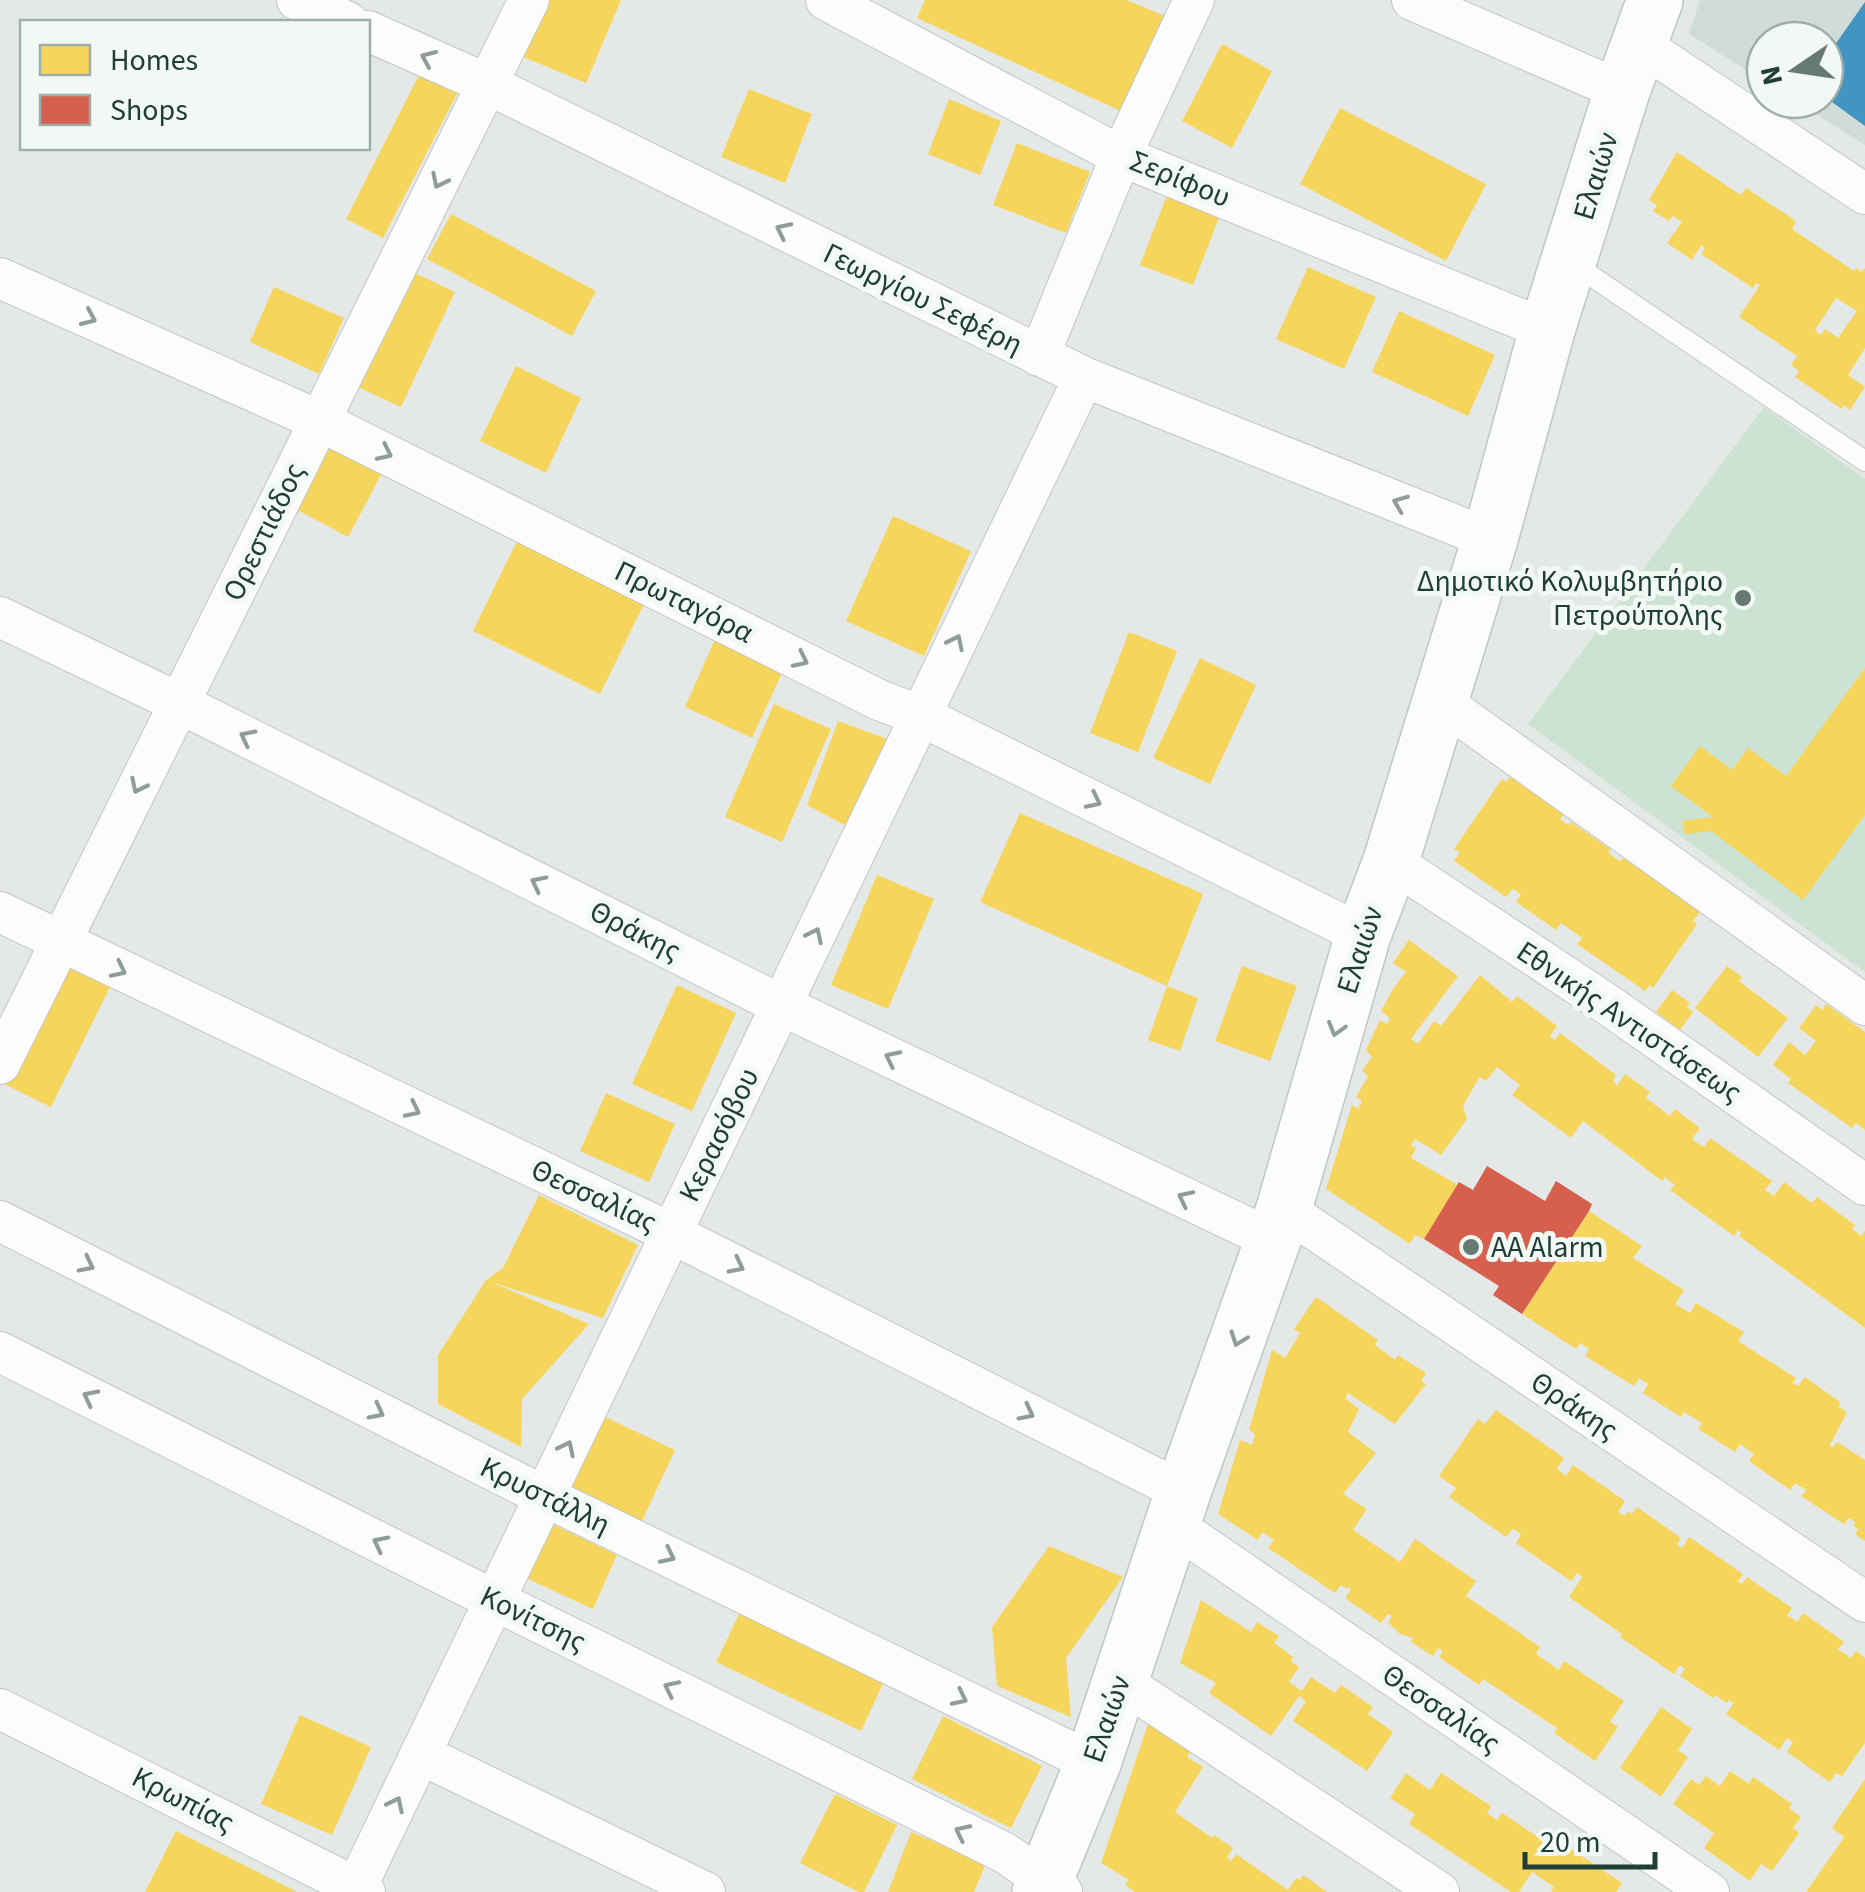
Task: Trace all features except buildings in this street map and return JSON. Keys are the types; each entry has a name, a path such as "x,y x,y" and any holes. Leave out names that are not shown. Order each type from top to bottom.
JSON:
{"street":[{"path":"297,0 343,20"},
{"name":"Ορεστιάδος","path":"0,1064 529,0"},
{"name":"Σερίφου","path":"826,0 1121,156 1547,330"},
{"path":"1039,356 1121,156 1194,0"},
{"path":"1412,0 1639,45 1865,194"},
{"name":"Γεωργίου Σεφέρη","path":"370,32 487,84 1084,378 1490,539"},
{"name":"Ελαιών","path":"1049,1888 1278,1224 1363,936 1391,861 1490,539 1547,330 1639,45"},
{"name":"Πρωταγόρα","path":"0,278 320,421 1363,936"},
{"name":"Κερασόβου","path":"358,1890 1084,378"},
{"name":"Θράκης","path":"0,616 782,1005 1278,1224 1865,1602"},
{"path":"1440,701 1865,1005"},
{"name":"Εθνικής Αντιστάσεως","path":"1391,861 1604,1002 1865,1186"},
{"name":"Θεσσαλίας","path":"0,912 672,1233 1178,1509 1709,1892"},
{"name":"Κρυστάλλη","path":"0,1221 544,1496 1093,1763"},
{"name":"Κονίτσης","path":"0,1352 1004,1853 1049,1888"},
{"path":"1120,1681 1438,1892"},
{"name":"Κρωπίας","path":"0,1709 358,1890"},
{"path":"420,1754 705,1892"}],"lane":[{"path":"1570,262 1865,460"}],"shaded area":[{"path":"1700,0 1865,0 1865,145 1826,120 1845,120 1845,20 1745,20 1745,69 1689,34"}],"green space":[{"name":"Δημοτικό Κολυμβητήριο Πετρούπολης","path":"1764,407 1865,479 1865,972 1528,724"}],"place":[{"name":"Δημοτικό Κολυμβητήριο Πετρούπολης","path":"1743,598"},
{"name":"AA Alarm","path":"1471,1247"}]}
